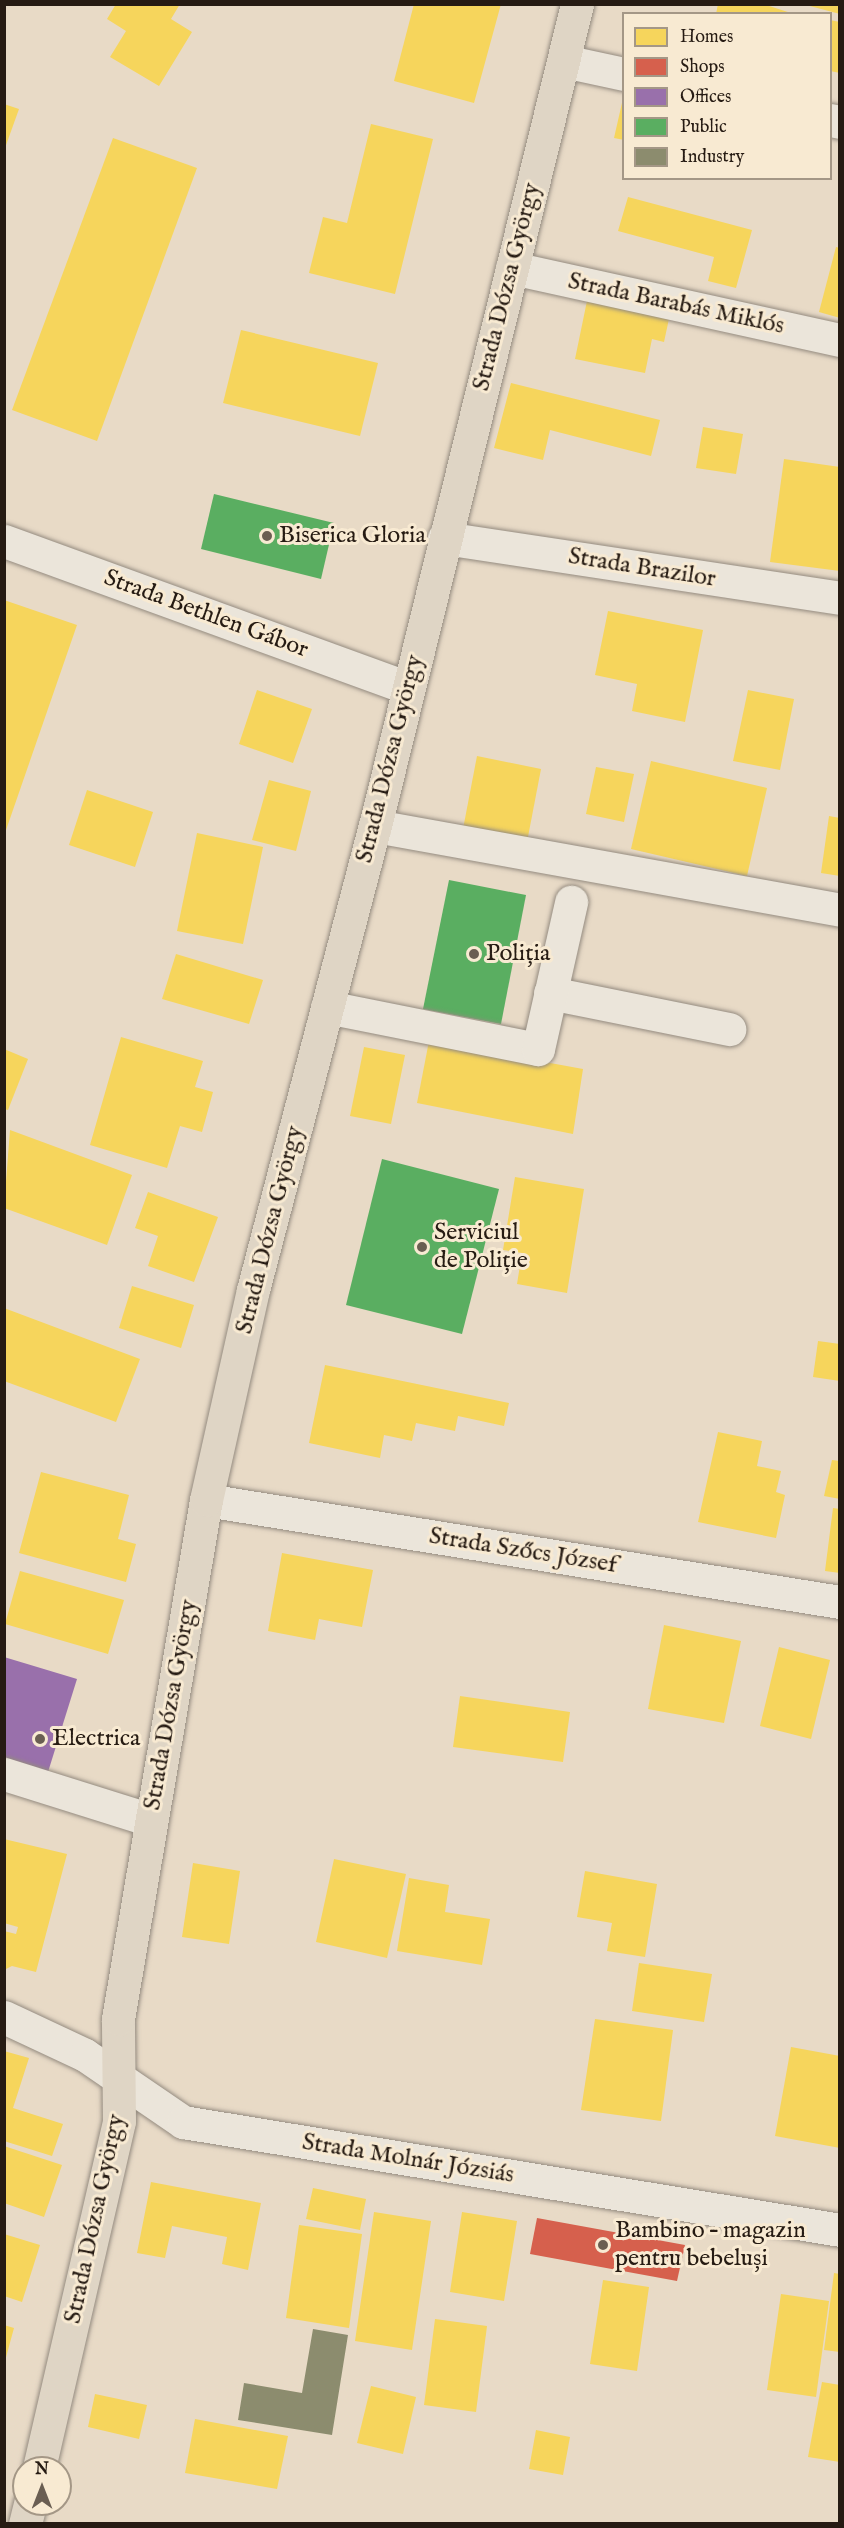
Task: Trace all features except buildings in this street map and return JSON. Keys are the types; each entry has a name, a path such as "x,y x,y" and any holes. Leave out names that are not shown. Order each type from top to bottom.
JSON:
{"main road":[{"name":"Strada Dózsa György","path":"42,2456 108,2180 121,2083 115,2038 206,1500 253,1290 375,826 407,688 577,4"}],"street":[{"path":"564,61 622,74"},
{"name":"Strada Barabás Miklós","path":"512,268 840,340"},
{"name":"Strada Brazilor","path":"444,538 840,598"},
{"name":"Strada Bethlen Gábor","path":"4,541 407,688"},
{"path":"375,826 840,910"},
{"path":"327,1007 537,1049 571,902"},
{"path":"550,993 729,1029"},
{"name":"Strada Szőcs József","path":"206,1500 840,1602"},
{"path":"4,1774 151,1820"},
{"name":"Strada Molnár Józsiás","path":"4,2017 47,2033 183,2122 840,2229"}],"place":[{"name":"Biserica Gloria","path":"267,536"},
{"name":"Poliția","path":"474,954"},
{"name":"Serviciul de Poliție","path":"422,1247"},
{"name":"Electrica","path":"40,1739"},
{"name":"Bambino – magazin pentru bebeluși","path":"603,2245"}]}
